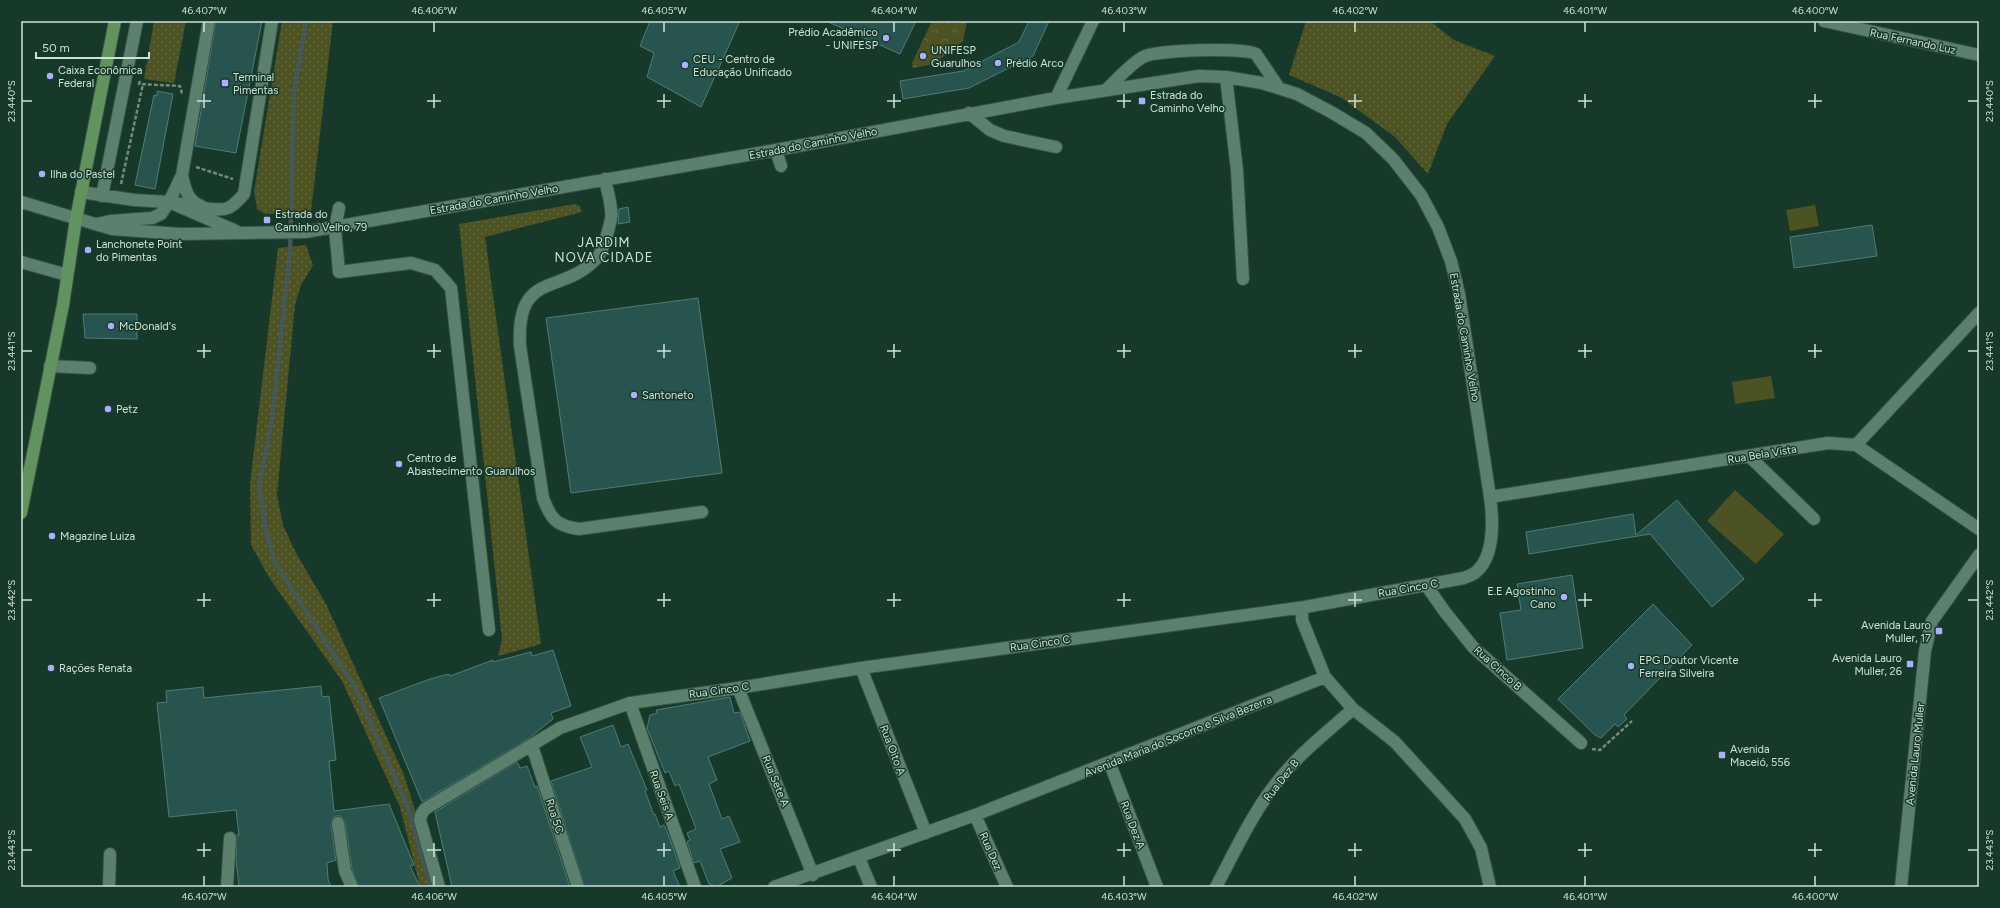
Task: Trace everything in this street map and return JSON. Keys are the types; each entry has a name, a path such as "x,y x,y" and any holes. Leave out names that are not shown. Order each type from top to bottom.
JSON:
{"main road":[{"path":"21,513 115,21"}],"street":[{"path":"102,196 137,21"},
{"path":"94,225 110,221 152,218 161,214 169,202 183,169 208,21"},
{"path":"169,202 216,209 227,208 237,202 244,194 272,21"},
{"path":"1056,98 1093,21"},
{"name":"Rua Fernando Luz","path":"1824,21 1979,55"},
{"path":"1106,90 1138,60 1150,54 1228,50 1251,51 1256,54 1279,88"},
{"name":"Estrada do Caminho Velho","path":"21,202 76,220 112,229 180,234 305,232 335,228 605,179 776,150 969,113 1013,107 1106,90 1199,76 1226,76 1262,83 1298,94 1366,133 1393,159 1421,194 1438,227 1451,261 1459,294 1490,497"},
{"path":"1226,76 1237,170 1243,279"},
{"path":"969,113 990,130 1004,136 1056,147"},
{"path":"776,150 781,166"},
{"path":"183,169 185,191 191,200 200,206 216,209"},
{"path":"605,179 611,217 602,249 597,258 580,272 546,286 530,297 523,310 519,328 520,346 543,498 553,518 563,527 579,529 702,512"},
{"name":"Estrada do Caminho Velho","path":"82,192 102,196 169,202 239,232"},
{"path":"339,208 335,228 339,272 411,263 436,270 451,288 489,630"},
{"path":"21,262 67,275"},
{"path":"1979,313 1856,445 1979,528"},
{"path":"50,366 90,368"},
{"name":"Rua Bela Vista","path":"1490,497 1828,443 1856,445"},
{"path":"1749,456 1814,519"},
{"name":"Rua Cinco C","path":"439,887 420,820 422,812 560,728 630,703 738,688 861,668 1305,607 1464,578 1476,572 1483,562 1492,539 1494,520 1490,497"},
{"name":"Avenida Lauro Muller","path":"1900,887 1925,650 1932,621 1979,555"},
{"name":"Rua Cinco B","path":"1426,585 1445,612 1473,646 1581,743"},
{"path":"1305,607 1302,613 1302,620 1325,678 1353,709 1395,742 1465,819 1481,848 1490,887"},
{"name":"Rua Oito A","path":"861,668 926,833"},
{"name":"Avenida Maria do Socorro e Silva Bezerra","path":"774,887 813,875 1110,764 1325,678"},
{"name":"Rua Sete A","path":"738,688 813,875"},
{"name":"Rua Seis A","path":"630,703 695,887"},
{"name":"Rua Dez B","path":"1216,887 1252,820 1274,786 1300,756 1353,709"},
{"name":"Rua 5C","path":"532,746 578,887"},
{"name":"Rua Dez A","path":"1110,764 1157,887"},
{"name":"Rua Dez","path":"975,815 1006,887"},
{"path":"338,823 345,871 352,887"},
{"path":"227,887 230,838"},
{"path":"109,887 110,854"},
{"path":"859,858 871,887"}],"path":[{"path":"141,76 139,84 180,86 184,101"},
{"path":"118,197 143,84"},
{"path":"183,169 245,183"},
{"path":"1581,743 1592,750 1600,750 1632,721"}],"green space":[{"path":"154,21 186,21 174,83 144,79"},
{"path":"282,21 333,21 311,212 265,214 257,209 254,192"},
{"path":"932,21 967,21 963,41 934,64 913,68 912,63"},
{"path":"1306,21 1430,21 1454,40 1495,56 1447,124 1428,174 1395,137 1342,98 1289,75"},
{"path":"575,204 580,206 582,212 485,237 541,644 498,656 502,639 459,224"},
{"path":"1815,205 1819,226 1790,231 1786,210"},
{"path":"306,245 313,265 301,285 295,305 277,495 283,525 296,553 326,604 404,775 439,887 420,887 400,807 342,681 270,579 251,545 250,484 278,248"},
{"path":"1771,376 1775,398 1735,404 1732,382"},
{"path":"1735,490 1784,534 1756,564 1707,521"}],"building":[{"name":"Terminal Pimentas","path":"216,21 262,21 236,153 195,146"},
{"name":"CEU - Centro de Educação Unificado","path":"650,21 740,21 701,107 647,77 654,53 640,46"},
{"name":"Prédio Acadêmico - UNIFESP","path":"826,21 916,21 900,54"},
{"name":"Prédio Arco","path":"1029,21 1049,21 1033,56 969,88 903,99 900,81 963,71 1019,42"},
{"path":"157,91 173,94 155,189 135,185 154,95 157,96"},
{"path":"628,207 630,222 618,224 619,209"},
{"path":"1872,225 1877,256 1794,268 1790,237"},
{"name":"Santoneto","path":"698,298 722,473 571,493 546,318"},
{"name":"McDonald's","path":"83,314 137,314 137,339 85,338"},
{"path":"1677,500 1744,579 1712,607 1650,534 1529,554 1526,532 1633,514 1636,535"},
{"path":"1572,575 1583,648 1507,660 1500,613 1521,610 1517,584"},
{"name":"EPG Doutor Vicente Ferreira Silveira","path":"1653,604 1692,645 1624,715 1627,719 1618,727 1615,724 1601,738 1595,735 1558,699"},
{"path":"553,650 571,706 551,713 553,719 528,739 422,802 379,698 430,679 449,674 450,676 493,660 493,662 531,652 532,656"},
{"path":"321,686 322,697 329,696 336,760 329,761 334,811 389,804 414,865 410,866 420,887 359,887 352,869 345,822 341,816 337,816 333,817 331,824 336,860 327,863 328,879 331,887 239,887 236,860 237,835 239,835 236,810 169,817 157,703 167,702 166,691 203,687 204,698"},
{"path":"730,697 734,713 740,712 750,741 708,757 717,780 709,784 722,819 729,816 740,842 720,849 732,878 716,887 709,884 700,861 694,863 687,842 690,840 687,833 696,829 679,784 675,786 669,771 665,773 647,728 650,715 657,713 656,710"},
{"path":"613,725 621,747 628,744 647,790 645,791 654,815 655,814 660,827 664,825 670,839 680,868 673,871 680,887 585,887 551,781 592,767 580,737"},
{"path":"517,762 520,768 527,766 535,787 537,786 570,887 452,887 435,812"}],"waterway":[{"path":"306,21 294,92 290,252 272,419 259,486 266,530 275,563 355,687 408,807 431,887"}],"place":[{"name":"Prédio Acadêmico - UNIFESP","path":"886,38"},
{"name":"UNIFESP Guarulhos","path":"923,56"},
{"name":"Prédio Arco","path":"998,63"},
{"name":"CEU - Centro de Educação Unificado","path":"685,65"},
{"name":"Caixa Econômica Federal","path":"50,76"},
{"name":"Terminal Pimentas","path":"225,83"},
{"name":"Estrada do Caminho Velho","path":"1142,101"},
{"name":"Ilha do Pastel","path":"42,174"},
{"name":"Estrada do Caminho Velho, 79","path":"267,220"},
{"name":"Lanchonete Point do Pimentas","path":"88,250"},
{"name":"McDonald's","path":"111,326"},
{"name":"Santoneto","path":"634,395"},
{"name":"Petz","path":"108,409"},
{"name":"Centro de Abastecimento Guarulhos","path":"399,464"},
{"name":"Magazine Luiza","path":"52,536"},
{"name":"E.E Agostinho Cano","path":"1564,597"},
{"name":"Avenida Lauro Muller, 17","path":"1939,631"},
{"name":"Avenida Lauro Muller, 26","path":"1910,664"},
{"name":"EPG Doutor Vicente Ferreira Silveira","path":"1631,666"},
{"name":"Rações Renata","path":"51,668"},
{"name":"Avenida Maceió, 556","path":"1722,755"}],"district":[{"name":"JARDIM NOVA CIDADE","path":"604,250"}]}
